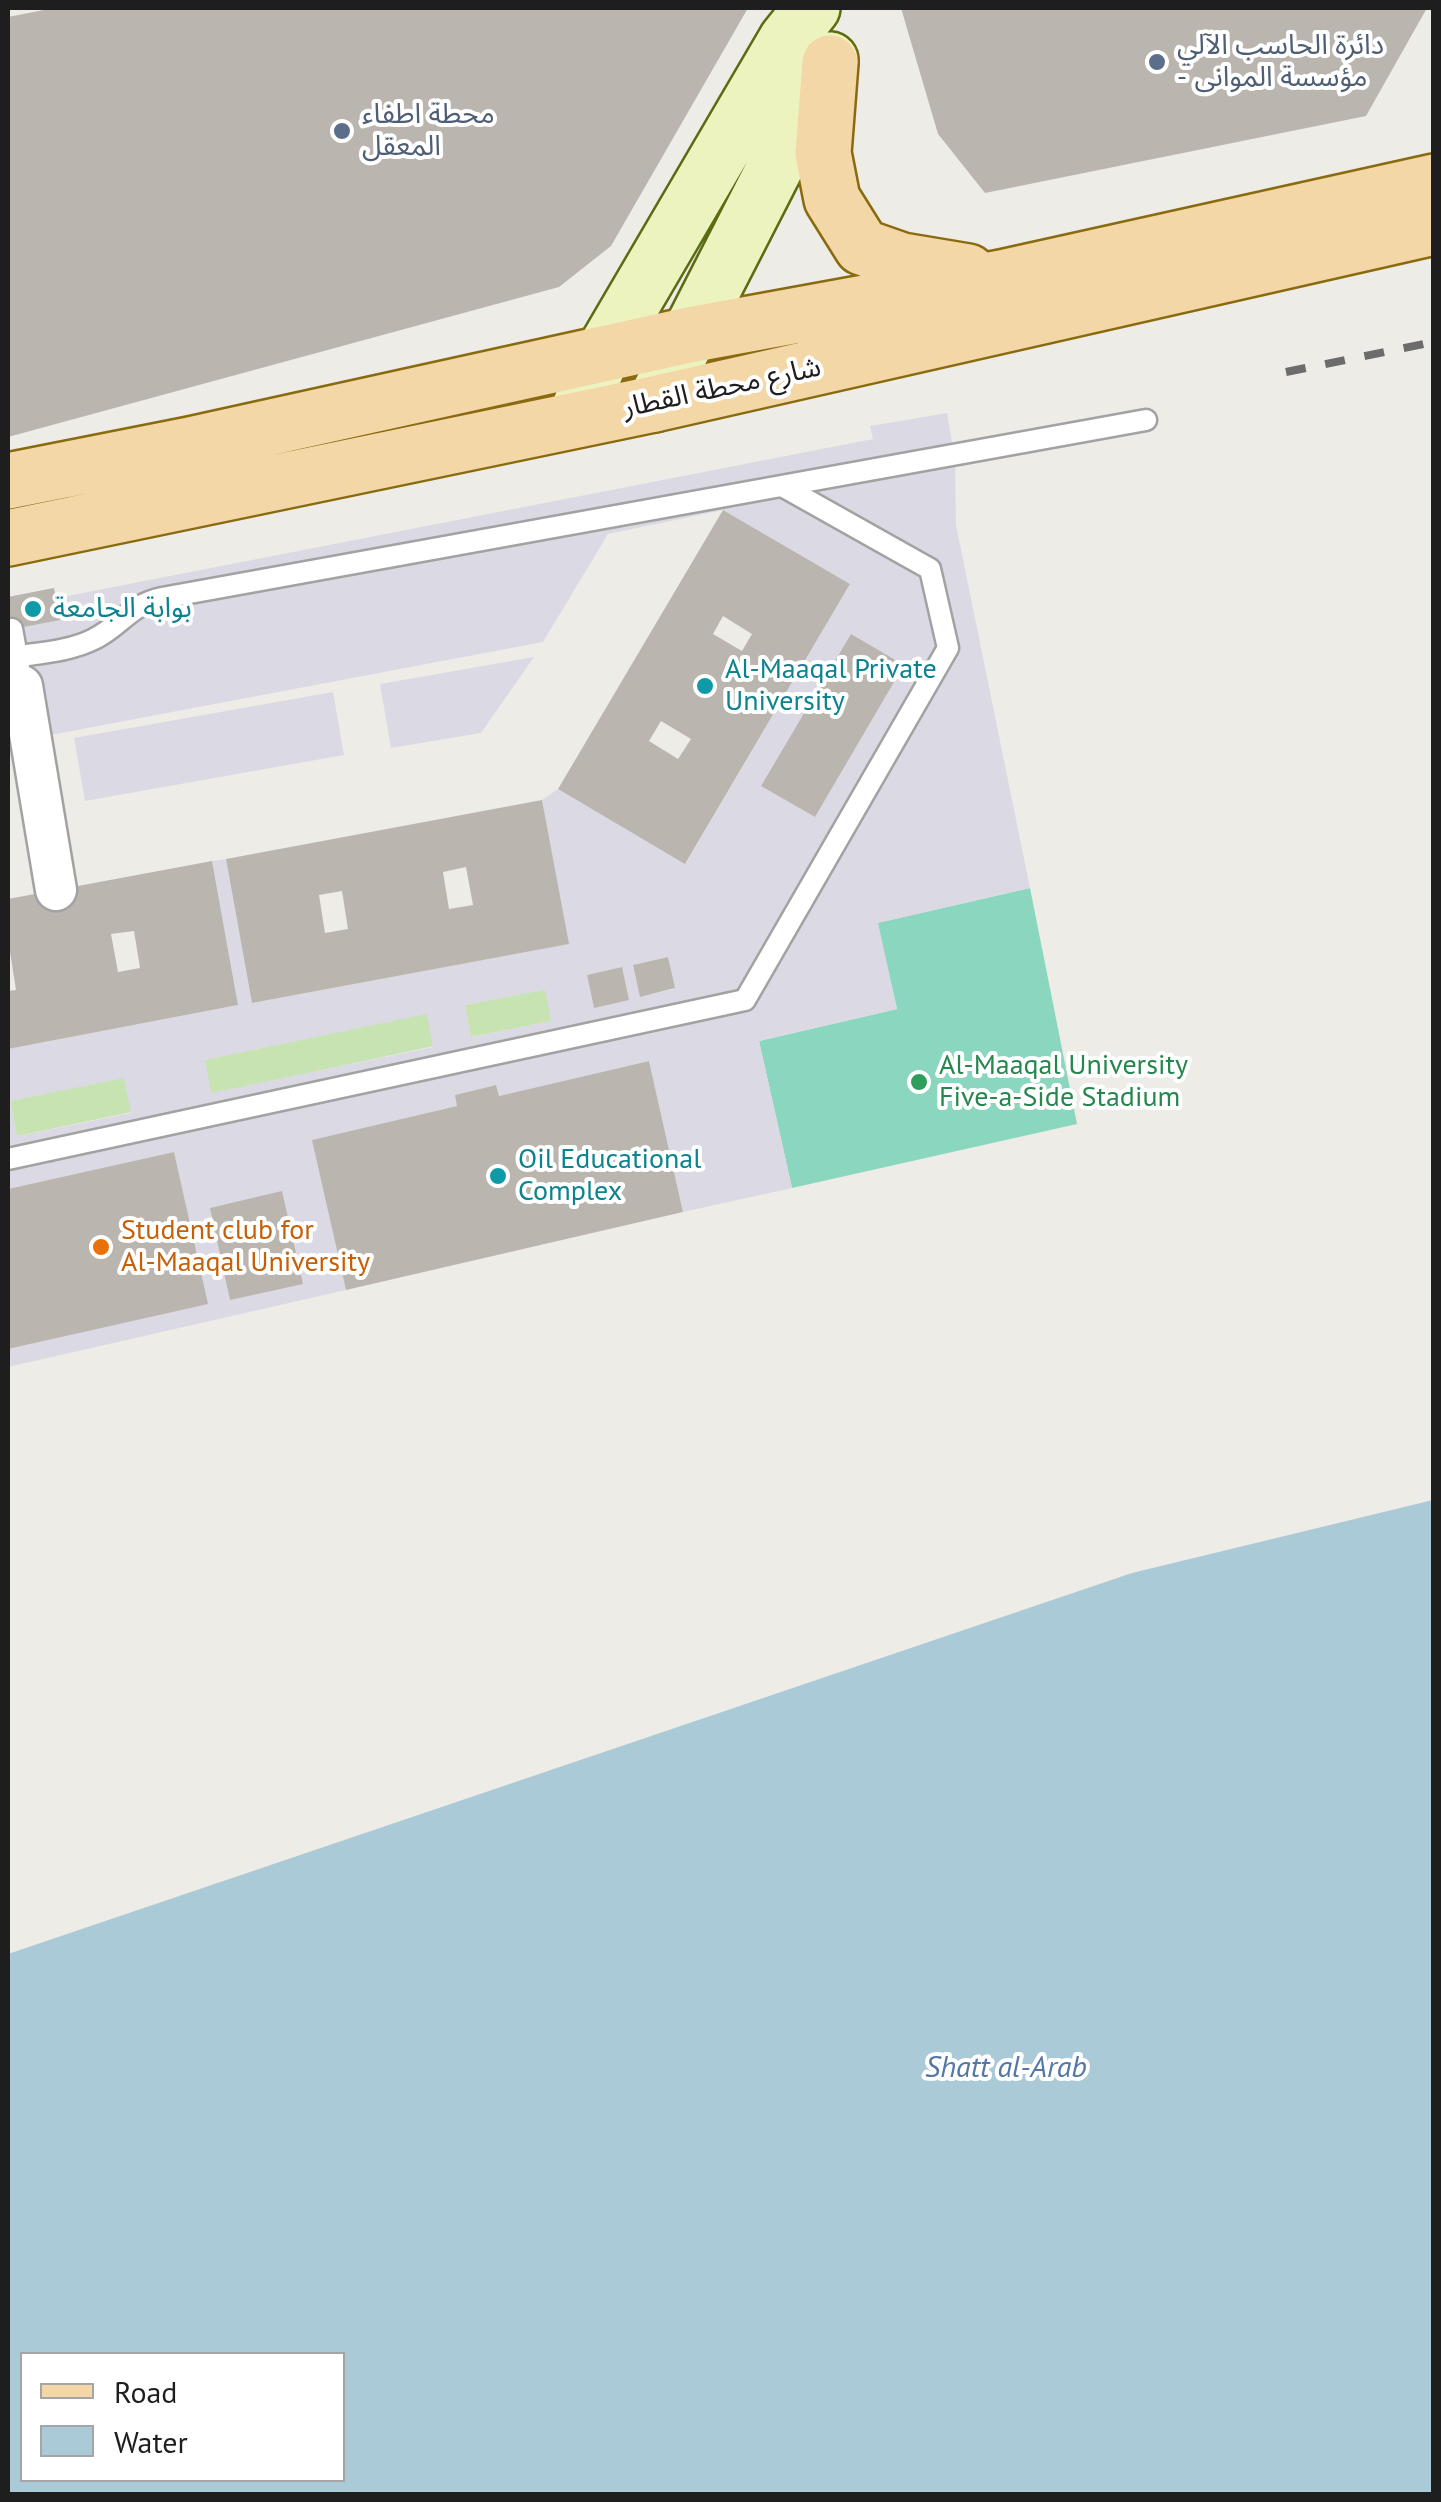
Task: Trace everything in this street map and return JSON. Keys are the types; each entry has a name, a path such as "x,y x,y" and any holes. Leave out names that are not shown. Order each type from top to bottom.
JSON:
{"main road":[{"path":"575,419 602,355 786,39 812,8"},
{"path":"834,8 823,153 832,199 862,247 902,261 1000,278"},
{"path":"654,404 830,63"},
{"name":"شارع محطة القطار","path":"8,481 190,445 689,334 1000,278 1434,182"},
{"name":"شارع محطة القطار","path":"8,538 654,404 1434,227"},
{"path":"190,445 196,500"}],"street":[{"path":"15,667 56,890"}],"lane":[{"path":"12,630 15,667 87,642 150,601 1146,420"},
{"path":"8,1159 745,1000 948,648 930,569 784,487"}],"green space":[{"name":"Al-Maaqal University Five-a-Side Stadium","path":"1030,888 1077,1124 792,1188 759,1041 897,1009 877,923"},
{"path":"546,989 552,1021 471,1037 465,1005"},
{"path":"427,1013 434,1046 211,1094 204,1060"},
{"path":"124,1077 132,1112 17,1136 10,1101"}],"shaded area":[{"path":"947,413 955,460 956,525 1030,888 878,923 897,1009 759,1041 792,1188 683,1212 649,1061 499,1096 495,1085 456,1095 457,1106 313,1140 346,1290 8,1367 8,1349 207,1303 174,1152 8,1189 8,1049 238,1005 212,861 226,859 252,1003 568,944 542,800 558,789 686,863 850,584 723,510 608,534 543,642 8,743 8,630 60,619 56,599 8,608 8,597 54,588 57,598 873,439 870,426","holes":["903,665 815,817 762,786","668,957 674,989 640,997 633,965","622,967 594,1008 587,975","545,990 551,1021 471,1037 465,1005","427,1014 433,1047 211,1093 205,1060","124,1078 131,1113 17,1136 10,1101"]},
{"path":"534,657 481,733 391,748 380,684"},
{"path":"333,692 344,755 85,801 74,738"}],"water":[{"name":"Shatt al-Arab","path":"1433,1500 1433,2494 8,2494 8,1954 1132,1573"}],"building":[{"name":"محطة اطفاء المعقل","path":"54,8 748,8 611,246 559,287 8,437 8,17"},
{"name":"دائرة الحاسب الآلي - مؤسسة الموانى","path":"901,8 1427,8 1366,116 985,193 938,134"},
{"name":"Al-Maaqal Private University","path":"723,510 850,584 685,864 558,789","holes":["723,616 752,634 742,651 713,634","661,721 691,739 678,759 649,741"]},
{"name":"بوابة الجامعة","path":"54,588 60,620 8,630 8,597"},
{"path":"851,634 904,665 815,817 761,786"},
{"path":"542,800 569,944 252,1003 226,859","holes":["466,867 473,905 449,909 443,872","342,891 348,929 325,933 319,895"]},
{"path":"212,861 238,1005 8,1049 8,991 16,990 8,953 8,899","holes":["134,931 140,968 118,972 111,934"]},
{"path":"668,957 675,988 640,997 633,965"},
{"path":"622,967 629,1000 594,1008 587,975"},
{"name":"Oil Educational Complex","path":"649,1061 683,1212 346,1290 312,1140 457,1106 455,1095 496,1085 499,1096"},
{"name":"Student club for Al-Maaqal University","path":"174,1152 208,1304 8,1349 8,1189"},
{"path":"282,1191 303,1284 230,1300 210,1208"}],"railway":[{"path":"1286,372 1434,342"}],"place":[{"name":"دائرة الحاسب الآلي - مؤسسة الموانى","path":"1157,62"},
{"name":"محطة اطفاء المعقل","path":"342,131"},
{"name":"بوابة الجامعة","path":"33,609"},
{"name":"Al-Maaqal Private University","path":"705,686"},
{"name":"Al-Maaqal University Five-a-Side Stadium","path":"919,1082"},
{"name":"Oil Educational Complex","path":"498,1176"},
{"name":"Student club for Al-Maaqal University","path":"101,1247"}]}
